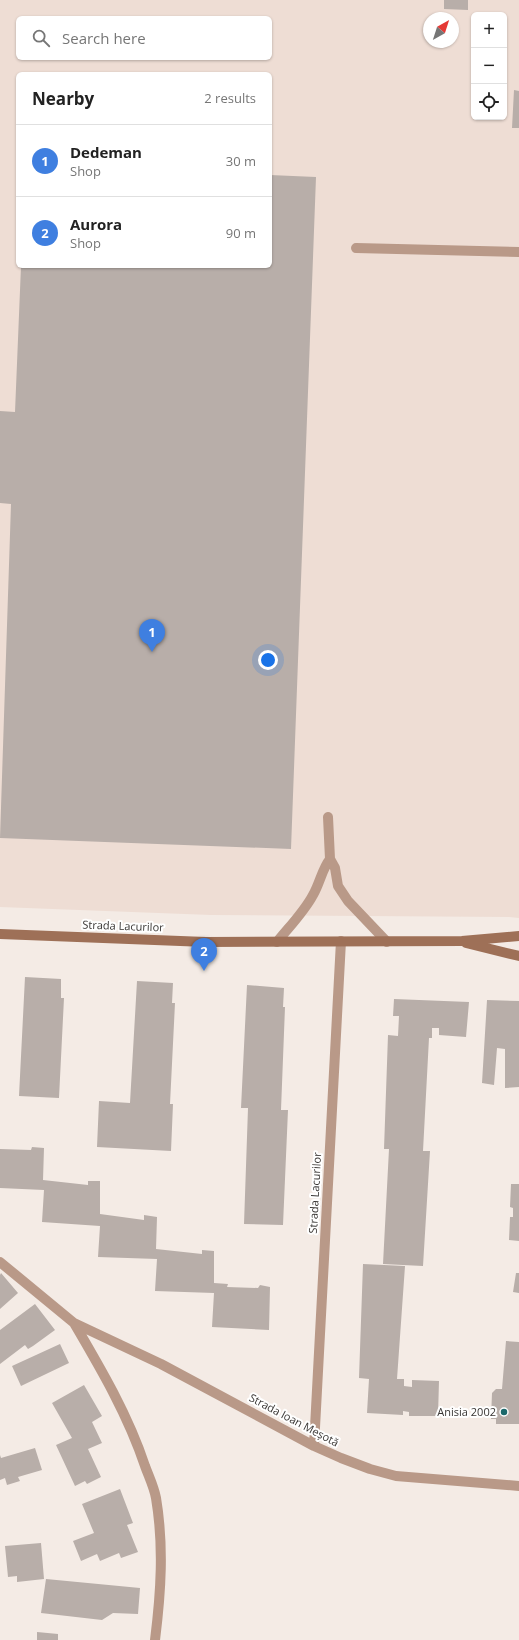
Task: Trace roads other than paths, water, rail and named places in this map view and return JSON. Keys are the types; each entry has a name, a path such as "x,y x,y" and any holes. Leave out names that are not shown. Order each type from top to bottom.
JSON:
{"street":[{"path":"356,248 519,252"},
{"path":"328,817 330,859 335,868 336,877 343,894 387,942"},
{"path":"277,942 308,903 319,884 324,866 330,859"},
{"name":"Strada Lacurilor","path":"0,934 206,942 462,942 519,936"},
{"name":"Strada Lacurilor","path":"314,1446 340,942"},
{"name":"Strada Lacurilor","path":"462,942 519,956"},
{"name":"Strada Ioan Meșotă","path":"0,1262 74,1323 161,1364 314,1446 370,1469 396,1476 519,1486"},
{"name":"Strada Ioan Meșotă","path":"74,1323 107,1381 136,1438 156,1496 162,1551 159,1606 155,1640"}],"place":[{"name":"Dedeman","path":"152,652"},
{"name":"Aurora","path":"204,971"},
{"name":"Anisia 2002","path":"504,1412"}]}
